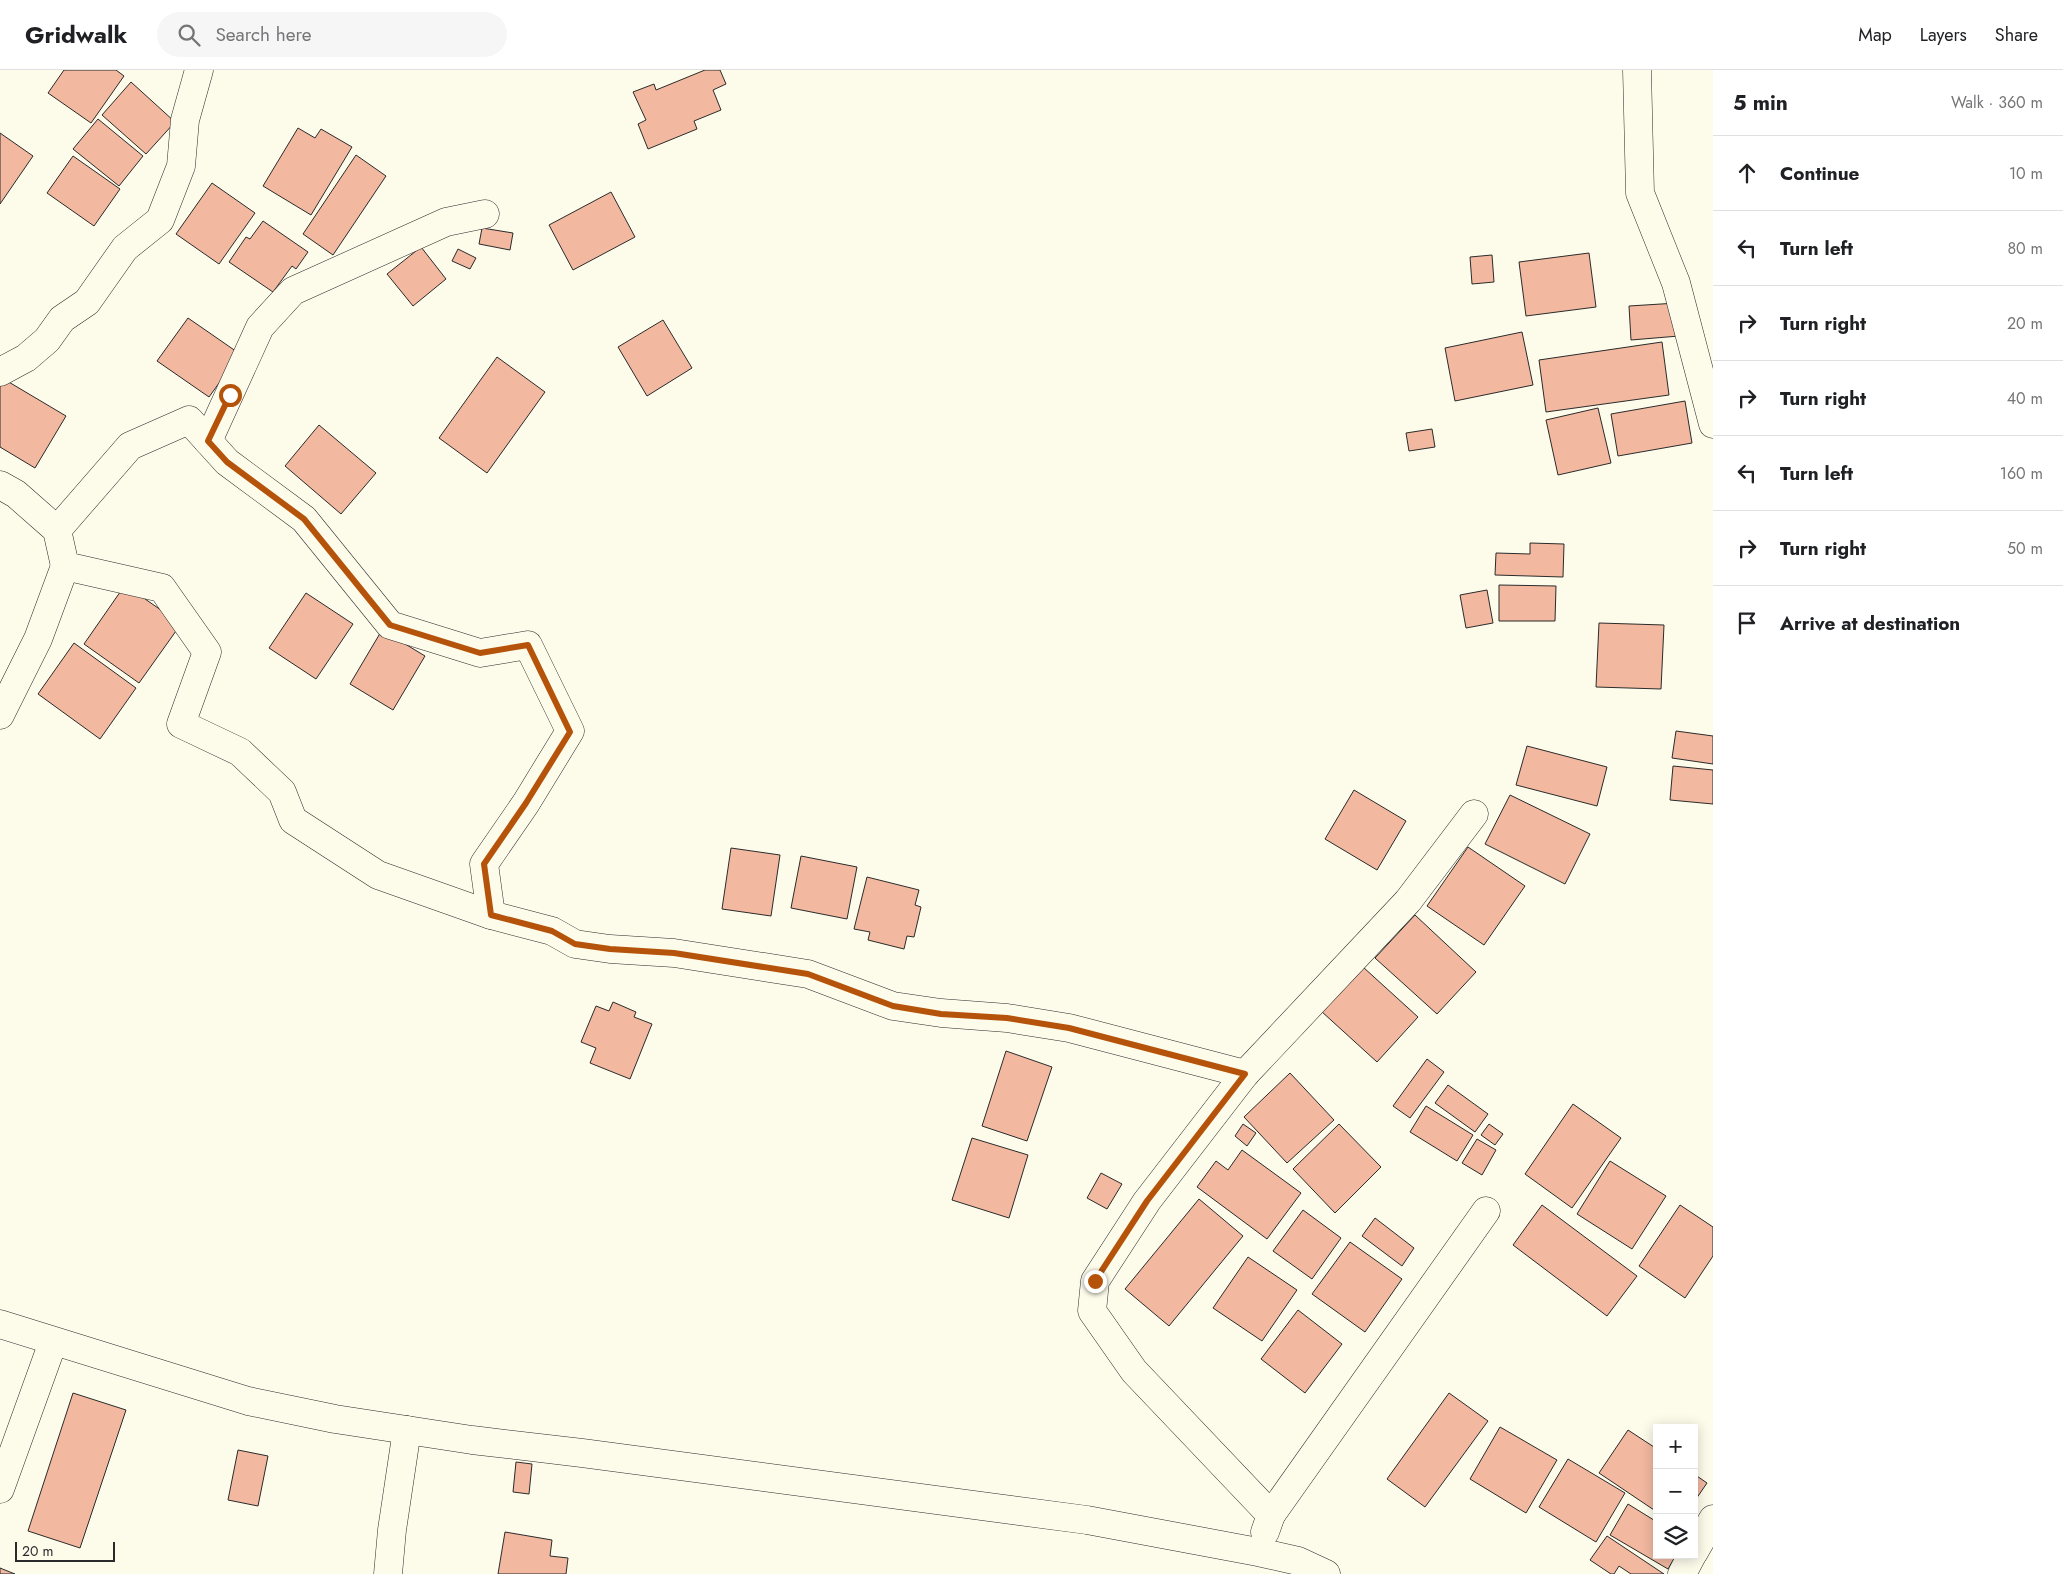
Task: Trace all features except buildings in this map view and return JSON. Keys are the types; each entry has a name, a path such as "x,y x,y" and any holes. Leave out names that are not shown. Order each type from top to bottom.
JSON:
{"street":[{"path":"0,372 26,358 47,340 62,319 87,302 125,248 160,220 181,166 185,120 199,70"},
{"path":"1637,70 1640,193 1676,283 1713,424"},
{"path":"208,441 260,327 293,291 446,222 485,214"},
{"path":"57,530 130,446 189,420 227,462 304,519 390,625 480,653 528,645 570,732 526,803 484,864 491,915"},
{"path":"0,485 16,494 57,530 64,566 38,639 0,715"},
{"path":"64,566 162,588 207,652 181,724 240,752 282,792 293,820 378,874 491,915 552,931 575,944 610,949 674,953 808,974 893,1006 941,1014 1007,1018 1069,1028 1245,1074"},
{"path":"1271,1515 1134,1371 1092,1311 1095,1281 1147,1201 1245,1074 1408,901 1474,814"},
{"path":"1258,1552 1271,1515 1486,1211"},
{"path":"0,1324 248,1401 335,1419 1087,1520 1298,1561 1326,1574"},
{"path":"0,1489 53,1342"},
{"path":"388,1574 392,1530 407,1430"},
{"path":"1698,1545 1713,1519"},
{"path":"1682,1574 1690,1559"}],"route":[{"path":"230,395 208,441 227,462 304,519 390,625 480,653 528,645 570,732 526,803 484,864 491,915 552,931 575,944 610,949 674,953 808,974 893,1006 941,1014 1007,1018 1069,1028 1245,1074 1147,1201 1095,1281"}]}
